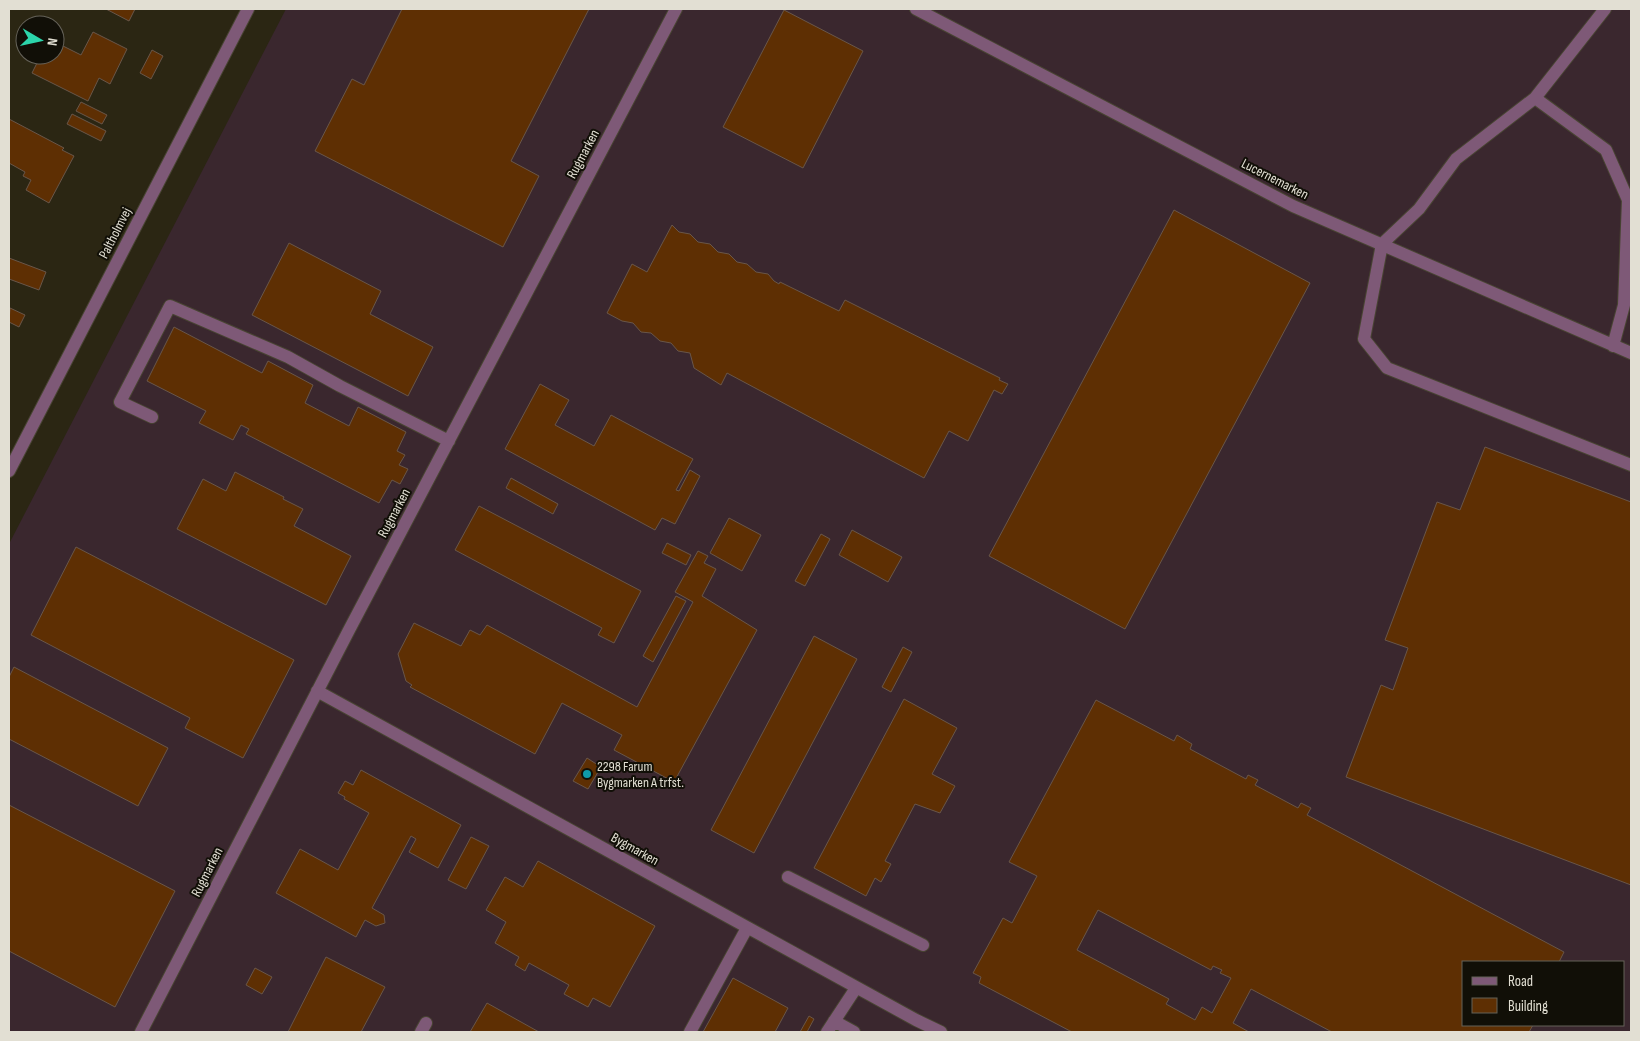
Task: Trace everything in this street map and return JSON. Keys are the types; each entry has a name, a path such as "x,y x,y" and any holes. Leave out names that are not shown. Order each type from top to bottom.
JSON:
{"street":[{"name":"Paltholmvej","path":"9,471 248,9"},
{"name":"Rugmarken","path":"141,1032 316,691 676,9"},
{"name":"Lucernemarken","path":"916,9 1293,206 1631,353"},
{"path":"1605,9 1536,98 1456,159 1419,208 1382,244 1364,339 1388,368 1631,465"},
{"path":"1536,98 1606,150 1628,200 1624,305 1614,346"},
{"path":"152,417 120,402 170,306 288,357 340,386 449,441"},
{"name":"Bygmarken","path":"316,691 938,1032"},
{"path":"788,877 923,945"},
{"path":"690,1032 747,928"},
{"path":"827,1032 856,988"},
{"path":"834,1021 854,1032"}],"shaded area":[{"path":"286,9 1631,9 1631,1032 9,1032 9,544"}],"building":[{"path":"106,9 135,9 129,21"},
{"path":"402,9 589,9 511,161 539,176 503,247 315,151 352,79 364,85"},
{"path":"784,10 863,51 803,168 723,127"},
{"path":"93,32 127,49 110,84 99,78 88,101 32,73 36,65 65,65 65,47 81,55"},
{"path":"152,50 163,56 151,79 140,73"},
{"path":"81,102 107,115 102,124 76,111"},
{"path":"72,114 106,131 101,141 67,124"},
{"path":"9,119 64,148 62,150 74,156 49,203 26,190 31,180 23,176 25,172 9,163"},
{"path":"1174,210 1310,283 1125,629 989,556"},
{"path":"672,225 679,232 690,234 698,242 710,244 718,252 729,254 737,262 747,264 756,272 768,274 779,284 780,282 839,311 845,300 1000,378 999,380 1008,384 1002,394 994,390 968,441 949,431 924,478 727,373 721,385 694,368 690,353 678,351 671,343 660,341 651,333 641,332 633,323 622,321 607,313 632,264 647,272"},
{"path":"289,243 381,291 370,314 433,347 408,396 252,315"},
{"path":"9,258 46,272 39,290 9,279"},
{"path":"10,308 25,315 19,327 9,322"},
{"path":"174,327 262,373 268,361 313,385 305,403 349,426 358,407 406,432 397,451 405,455 399,465 408,469 400,484 392,480 379,503 246,434 249,429 241,425 233,440 199,423 206,411 147,381"},
{"path":"540,384 569,400 555,425 594,446 611,415 693,459 676,490 679,491 690,470 700,476 675,524 662,518 655,530 505,449"},
{"path":"1485,447 1631,502 1631,885 1346,777 1381,685 1393,690 1408,648 1385,640 1437,502 1460,510"},
{"path":"235,472 303,509 294,526 351,556 326,605 177,529 203,479 226,491"},
{"path":"511,478 558,504 553,514 506,488"},
{"path":"479,506 641,591 614,643 598,635 602,628 455,550"},
{"path":"729,518 761,535 742,571 710,553"},
{"path":"852,530 902,557 888,582 839,555"},
{"path":"821,534 830,539 805,586 795,581"},
{"path":"667,543 691,555 686,565 662,553"},
{"path":"76,547 294,660 243,758 185,728 190,718 31,635"},
{"path":"698,551 708,556 704,563 716,569 702,596 757,630 674,782 614,750 622,735 562,703 535,754 410,687 412,685 406,681 398,654 414,623 461,646 470,630 480,635 487,625 637,707 693,602 675,592"},
{"path":"676,596 686,601 653,662 643,656"},
{"path":"814,636 857,659 754,853 711,830"},
{"path":"903,647 912,652 891,692 882,687"},
{"path":"14,667 168,748 138,806 9,739 9,677"},
{"path":"904,699 957,728 932,774 955,786 940,813 915,804 885,861 891,864 881,882 875,878 866,896 814,868"},
{"path":"1096,700 1174,741 1177,735 1192,744 1190,749 1246,779 1248,775 1258,780 1255,785 1298,808 1301,803 1311,808 1307,815 1564,952 1560,961 1462,961 1462,1026 1532,1026 1529,1032 1332,1032 1251,989 1233,1023 1249,1032 1072,1032 979,983 981,977 973,973 1003,918 1012,923 1037,876 1009,862","holes":["1098,910 1211,970 1213,966 1222,970 1220,973 1231,978 1212,1013 1202,1007 1195,1020 1166,1004 1169,999 1077,950"]},
{"name":"2298 Farum Bygmarken A trfst.","path":"587,758 601,767 588,789 573,781"},
{"path":"361,770 461,825 438,868 409,852 416,839 411,836 372,908 384,915 385,923 376,926 365,920 356,937 276,893 300,849 338,870 369,813 344,799 345,797 338,793 345,781 353,785"},
{"path":"9,805 175,891 115,1007 9,951"},
{"path":"471,837 489,846 466,889 448,880"},
{"path":"538,861 655,926 610,1007 593,998 588,1007 564,994 569,985 529,963 525,971 515,965 519,957 495,943 506,922 486,910 505,877 523,887"},
{"path":"326,957 385,987 361,1032 288,1032"},
{"path":"255,968 272,977 262,994 246,985"},
{"path":"733,978 788,1008 775,1032 703,1032"},
{"path":"487,1003 539,1032 470,1032"},
{"path":"809,1016 814,1019 807,1032 800,1032"}],"place":[{"name":"2298 Farum Bygmarken A trfst.","path":"587,774"}]}
